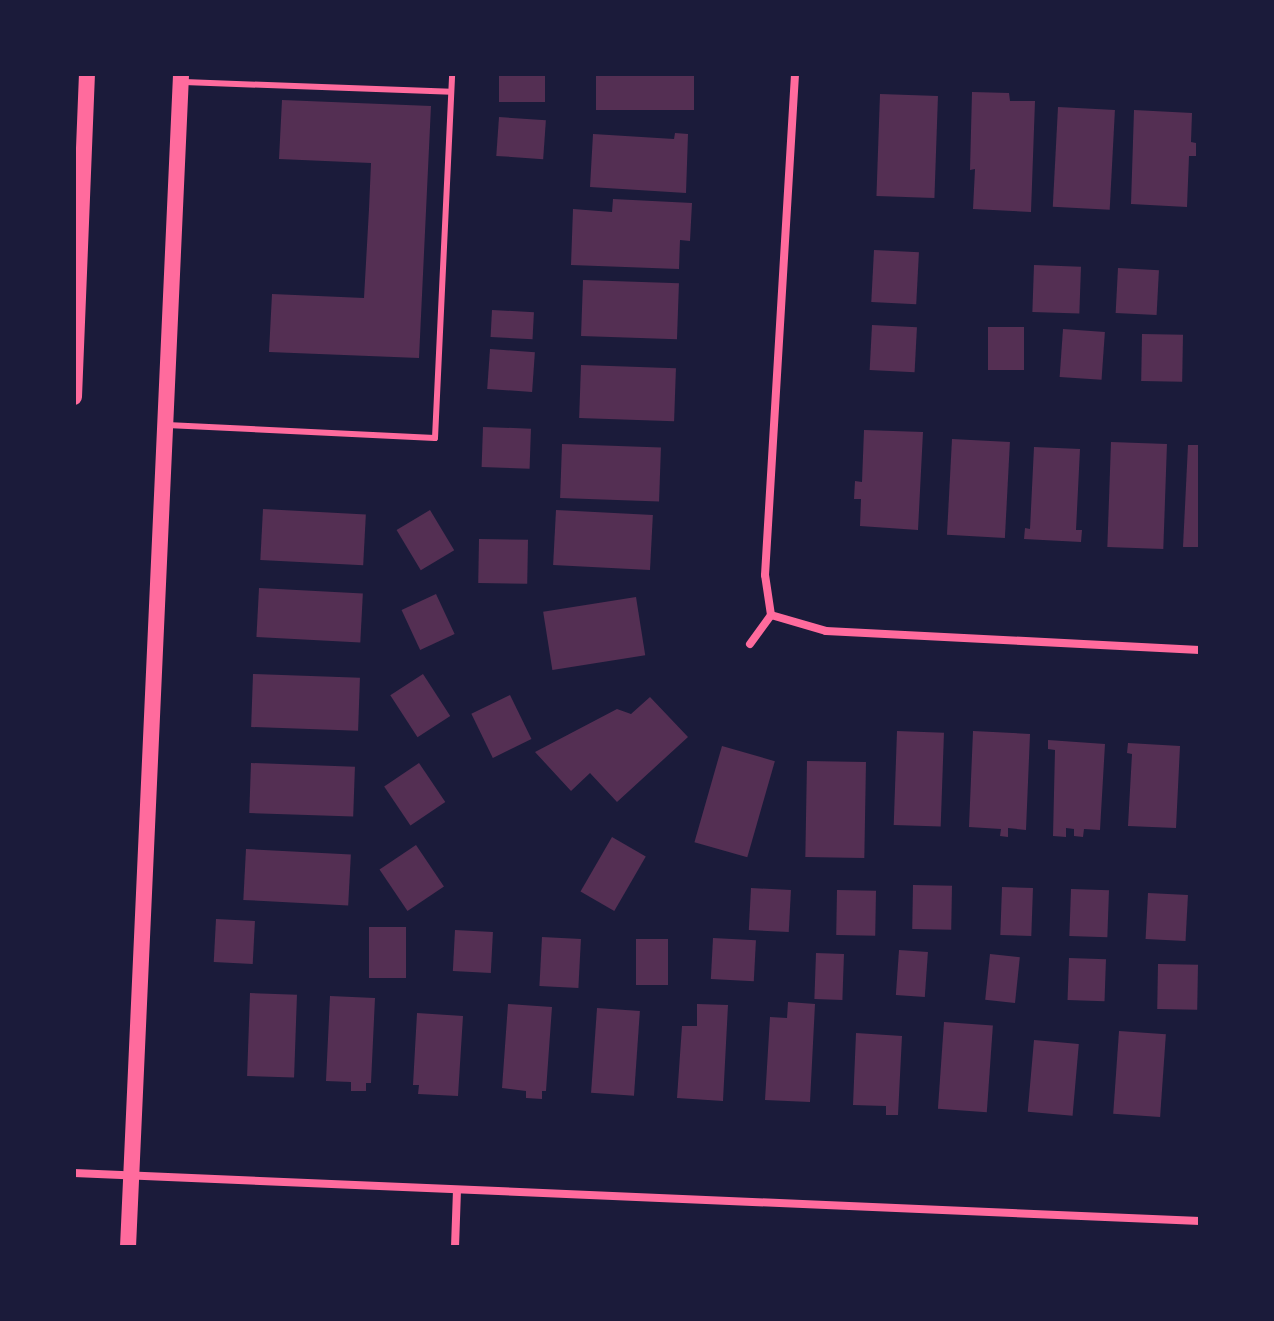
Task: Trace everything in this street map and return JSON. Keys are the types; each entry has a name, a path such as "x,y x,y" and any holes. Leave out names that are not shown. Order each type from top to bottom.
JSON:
{"main road":[{"path":"74,397 87,74"},
{"path":"128,1247 181,78"}],"street":[{"path":"750,644 771,615 765,575 795,74"},
{"path":"771,615 826,631 1200,650"},
{"path":"74,1173 1200,1221"},
{"path":"455,1247 457,1191"}],"lane":[{"path":"165,425 435,438 452,74"},
{"path":"181,78 451,92"}],"building":[{"path":"499,74 545,74 545,102 499,102"},
{"path":"596,74 694,74 694,110 596,110"},
{"path":"972,92 1009,93 1010,101 1035,101 1031,212 973,209 975,169 970,170"},
{"path":"880,94 938,96 934,198 876,196"},
{"path":"282,100 431,106 419,358 269,352 272,294 364,298 369,209 371,163 279,159"},
{"path":"1058,107 1115,110 1110,210 1053,207"},
{"path":"1134,110 1192,113 1191,142 1196,143 1196,156 1189,156 1187,207 1131,204"},
{"path":"499,117 546,120 543,159 496,156"},
{"path":"675,133 688,134 686,193 590,187 593,134 674,139"},
{"path":"613,199 692,203 690,241 680,240 679,269 571,265 573,209 612,212"},
{"path":"874,250 919,252 916,304 871,302"},
{"path":"1034,265 1081,267 1079,314 1032,312"},
{"path":"1118,268 1159,270 1157,315 1116,313"},
{"path":"583,280 679,283 677,339 581,336"},
{"path":"492,310 534,312 533,339 491,337"},
{"path":"872,325 917,327 915,372 870,370"},
{"path":"988,327 1024,327 1024,370 988,370"},
{"path":"1063,329 1105,332 1102,380 1060,377"},
{"path":"1142,334 1183,335 1182,382 1141,381"},
{"path":"490,349 535,352 532,392 487,389"},
{"path":"581,365 676,368 674,421 579,418"},
{"path":"483,427 531,429 530,469 482,467"},
{"path":"864,430 923,432 918,530 860,526 861,499 854,499 855,481 862,482"},
{"path":"952,439 1010,442 1005,538 947,535"},
{"path":"1111,442 1167,444 1163,549 1107,547"},
{"path":"562,444 661,447 659,501 560,498"},
{"path":"1188,445 1200,445 1200,547 1183,547"},
{"path":"1034,447 1080,449 1076,530 1082,530 1081,542 1024,539 1025,528 1030,529"},
{"path":"263,509 366,514 363,565 260,560"},
{"path":"430,510 454,550 421,570 397,530"},
{"path":"556,510 653,515 650,570 553,565"},
{"path":"479,539 528,540 527,584 478,583"},
{"path":"259,588 363,593 360,642 256,637"},
{"path":"436,594 455,634 420,650 402,610"},
{"path":"636,597 645,655 552,670 543,612"},
{"path":"253,674 360,678 358,731 251,727"},
{"path":"423,674 450,716 418,737 390,695"},
{"path":"510,695 531,739 493,758 471,714"},
{"path":"650,697 688,737 617,802 590,773 571,791 535,752 617,709 631,714"},
{"path":"897,731 944,733 941,827 894,825"},
{"path":"973,731 1030,734 1026,830 1008,828 1008,837 1000,836 1001,829 969,827"},
{"path":"1048,740 1105,744 1100,830 1084,829 1083,837 1074,836 1074,829 1066,828 1066,837 1053,836 1055,750 1048,749"},
{"path":"1128,743 1180,746 1176,828 1128,826 1132,754 1127,753"},
{"path":"722,746 775,761 747,857 694,842"},
{"path":"807,761 866,762 864,858 805,857"},
{"path":"251,763 355,767 353,817 249,813"},
{"path":"419,763 445,802 410,825 384,786"},
{"path":"612,837 646,856 614,911 580,892"},
{"path":"416,845 444,886 407,911 380,870"},
{"path":"246,849 351,854 348,905 243,900"},
{"path":"913,885 952,886 951,930 912,929"},
{"path":"1002,887 1033,888 1031,936 1000,935"},
{"path":"751,888 791,890 789,932 749,930"},
{"path":"1071,889 1109,890 1107,937 1069,936"},
{"path":"837,890 876,891 875,936 836,935"},
{"path":"1148,893 1188,895 1186,941 1146,939"},
{"path":"216,919 255,921 253,964 214,962"},
{"path":"369,927 406,927 406,978 369,978"},
{"path":"455,930 493,932 491,973 453,971"},
{"path":"542,937 581,939 578,988 539,986"},
{"path":"713,938 756,940 754,981 711,979"},
{"path":"636,939 668,939 668,985 636,985"},
{"path":"899,950 928,952 925,997 896,995"},
{"path":"816,953 844,954 842,1000 814,999"},
{"path":"990,954 1020,957 1015,1003 985,1000"},
{"path":"1069,958 1106,959 1105,1001 1068,1000"},
{"path":"1158,964 1198,965 1197,1010 1157,1009"},
{"path":"250,993 297,995 294,1078 247,1076"},
{"path":"330,996 375,998 371,1083 366,1083 366,1091 351,1091 351,1082 326,1081"},
{"path":"788,1002 815,1004 810,1102 765,1100 770,1017 787,1018"},
{"path":"508,1004 552,1007 546,1091 542,1091 542,1099 526,1098 526,1091 502,1088"},
{"path":"697,1004 728,1005 723,1101 677,1098 682,1026 697,1026"},
{"path":"597,1008 640,1011 634,1096 591,1093"},
{"path":"417,1013 463,1016 458,1096 418,1094 419,1085 413,1085"},
{"path":"944,1022 993,1025 987,1112 938,1109"},
{"path":"1119,1031 1166,1034 1160,1117 1113,1114"},
{"path":"856,1033 902,1036 898,1115 886,1115 886,1106 853,1105"},
{"path":"1034,1040 1079,1044 1073,1116 1028,1112"}]}
